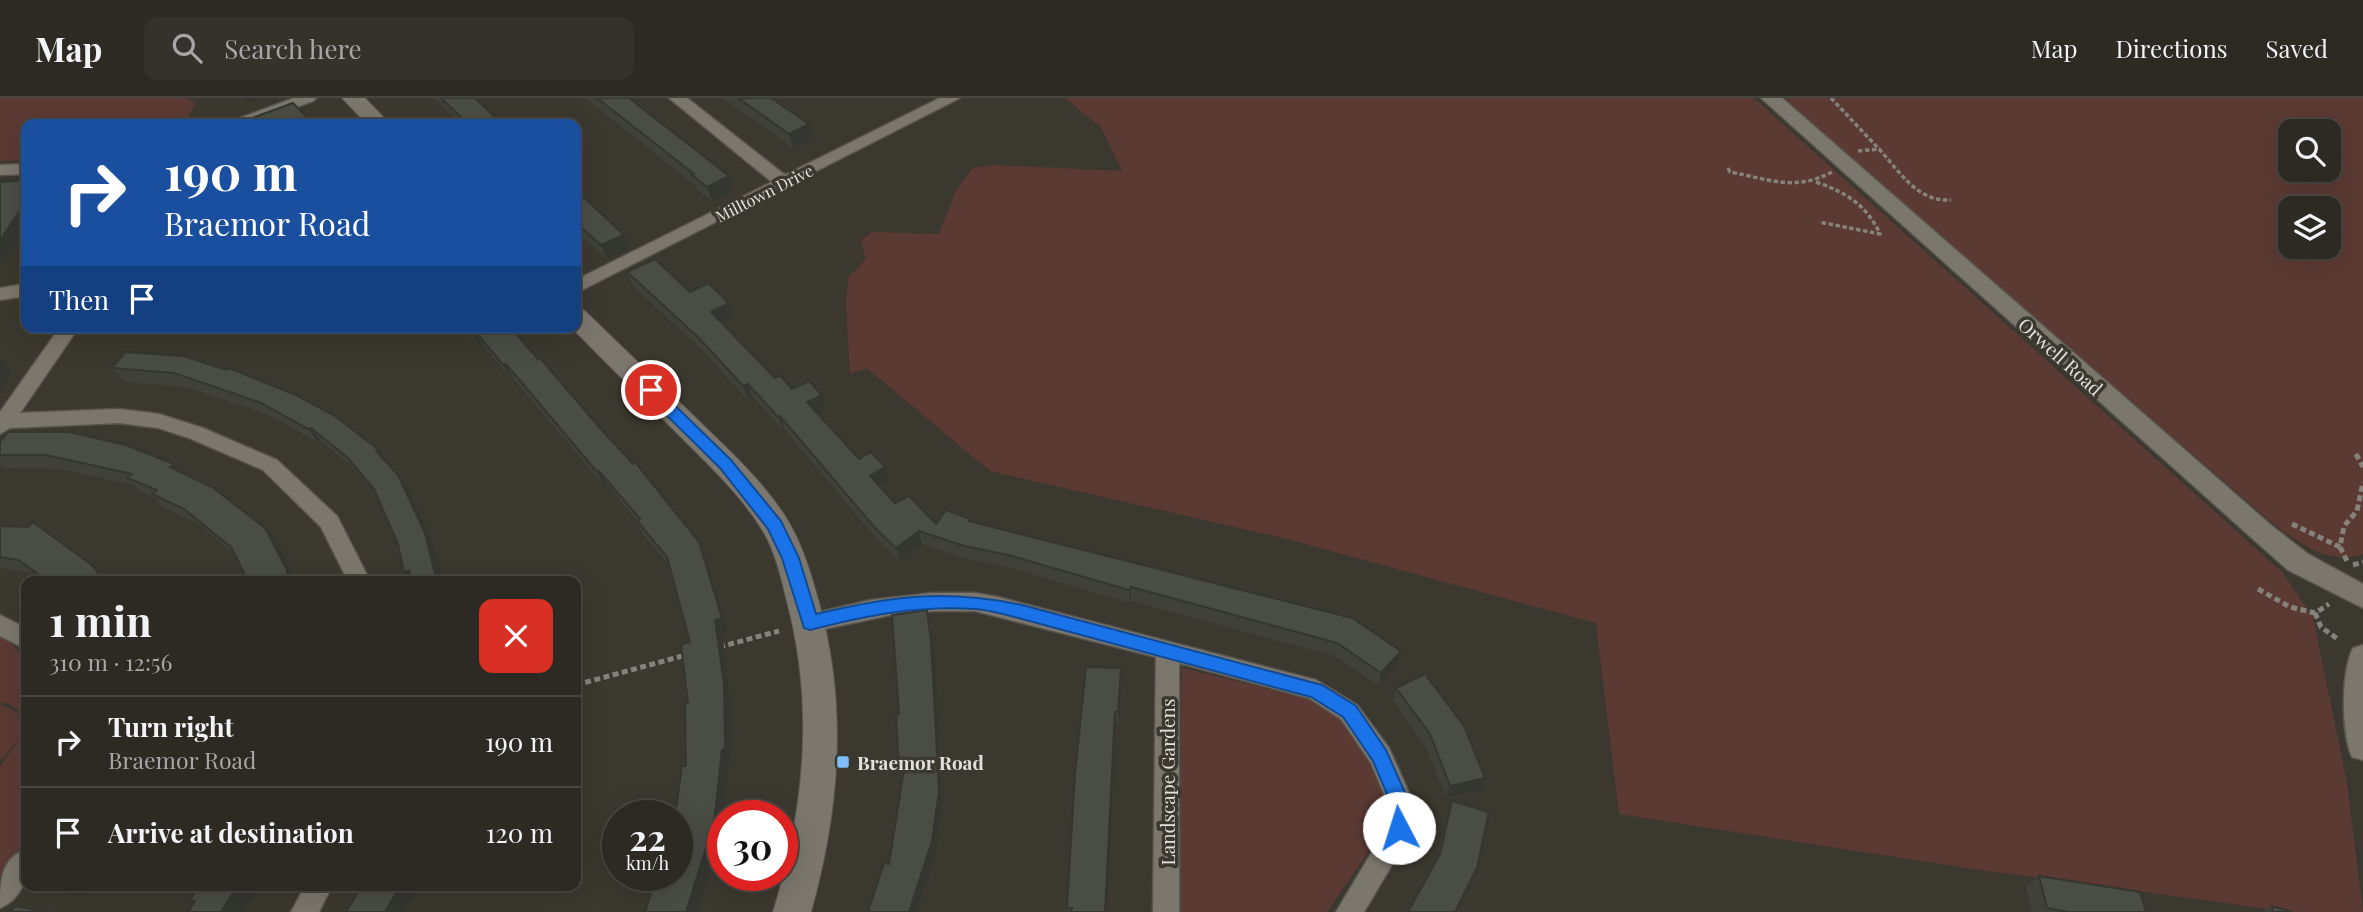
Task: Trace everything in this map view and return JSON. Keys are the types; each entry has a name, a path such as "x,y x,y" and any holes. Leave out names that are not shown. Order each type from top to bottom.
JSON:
{"main road":[{"path":"353,98 368,119"},
{"path":"581,322 753,495 775,525 790,558 810,623 821,707 820,779 809,851 792,912"}],"street":[{"path":"251,119 308,98"},
{"path":"677,98 784,183"},
{"name":"Milltown Drive","path":"581,284 952,98"},
{"name":"Orwell Road","path":"1771,98 2263,533 2298,562 2363,597"},
{"path":"0,170 21,169"},
{"path":"0,294 21,291"},
{"path":"1,423 66,333"},
{"path":"1,423 119,416 159,421 195,433 270,465 329,522 356,576"},
{"path":"810,623 858,611 915,602 977,602 1316,690 1349,712 1380,756 1402,806 1399,828 1349,912"},
{"path":"0,624 21,637"},
{"path":"2351,649 2363,747"},
{"name":"Landscape Gardens","path":"1166,912 1168,651"},
{"path":"0,895 21,868"},
{"path":"304,912 316,891"}],"path":[{"path":"1831,98 1921,195 1936,201 1951,200"},
{"path":"1816,182 1839,158 1879,149"},
{"path":"1728,168 1730,172 1779,183 1795,185 1816,182 1843,191 1872,217 1880,234 1818,222"},
{"path":"2356,454 2363,467"},
{"path":"2292,524 2340,547 2344,526 2357,511 2363,482"},
{"path":"2258,589 2290,607 2315,613 2329,604"},
{"path":"2315,613 2322,627 2351,649"},
{"path":"712,648 779,631"},
{"path":"581,684 699,652"}],"shaded area":[{"path":"0,98 188,98 195,104 188,119 21,119 21,160 0,161"},
{"path":"1065,98 1754,98 2282,572 2313,617 2347,783 2363,912 2292,912 1966,868 1619,814 1596,623 1287,539 990,471 867,368 850,374 846,301 849,277 866,259 861,240 872,232 939,234 956,190 973,168 993,165 1122,171 1101,127"},
{"path":"1785,98 2363,98 2363,554 2337,557 2324,554 2300,543 2268,519 1894,197"},
{"path":"0,637 21,653 21,713 9,704 0,703"},
{"path":"1182,668 1318,701 1338,714 1365,753 1387,804 1387,824 1327,912 1179,912"},
{"path":"0,704 21,714 21,847 0,879 0,767 20,738 0,761"}],"building":[{"path":"441,98 475,98 497,119 463,119"},
{"path":"597,98 629,98 729,176 707,187"},
{"path":"738,98 771,98 809,124 789,134"},
{"path":"293,103 308,119 249,119"},
{"path":"21,180 21,209 0,240 0,182"},
{"path":"581,195 624,235 601,245 581,227"},
{"path":"655,259 690,292 708,283 729,303 711,312 775,378 780,375 792,389 809,381 822,395 807,402 859,459 871,452 885,467 870,476 895,503 909,496 936,524 946,510 970,519 969,521 1352,618 1401,651 1381,673 1337,643 1131,587 1129,590 1008,555 964,546 919,531 896,548 876,529 780,416 778,417 748,384 743,386 699,338 627,272"},
{"path":"477,333 515,333 633,464 635,462 699,542 722,618 715,620 724,684 725,749 722,750 716,800 707,800 707,844 693,890 693,800 677,800 682,766 686,766 685,704 688,703 681,645 690,642 667,557 637,521 640,519 599,471 597,472"},
{"path":"125,352 184,356 226,370 229,368 298,396 335,416 379,450 376,451 398,475 425,533 436,576 411,576 409,570 404,572 398,544 374,489 348,458 311,428 308,429 259,402 174,373 112,368"},
{"path":"8,432 69,432 126,445 174,464 170,467 212,487 265,528 288,576 246,576 231,547 184,509 152,494 157,490 127,478 132,474 46,455 0,455 0,442"},
{"path":"33,522 93,566 100,576 41,576 18,560 0,557 0,526 28,527"},
{"path":"927,610 939,791 932,841 909,912 868,912 884,863 889,864 904,769 899,770 896,714 899,714 892,615"},
{"path":"1086,667 1121,668 1118,712 1115,712 1105,912 1071,912 1072,908 1067,908 1075,774"},
{"path":"1425,674 1464,726 1485,778 1450,786 1430,734 1396,688"},
{"path":"1452,801 1489,812 1477,868 1455,912 1408,912 1440,854"},
{"path":"2039,876 2140,892 2146,912 2069,912 2047,908"},
{"path":"196,891 234,891 221,912 188,912 195,901 190,900"},
{"path":"359,891 397,891 385,912 346,912"},
{"path":"652,891 693,891 686,912 645,912"},
{"path":"15,906 47,912 10,912"},
{"path":"2272,906 2292,912 2273,912"}],"place":[{"name":"Braemor Road","path":"843,762"}],"route":[{"path":"651,390 725,464 775,525 790,558 810,623 858,611 915,602 977,602 1316,690 1349,712 1380,756 1402,806 1399,828"}]}
